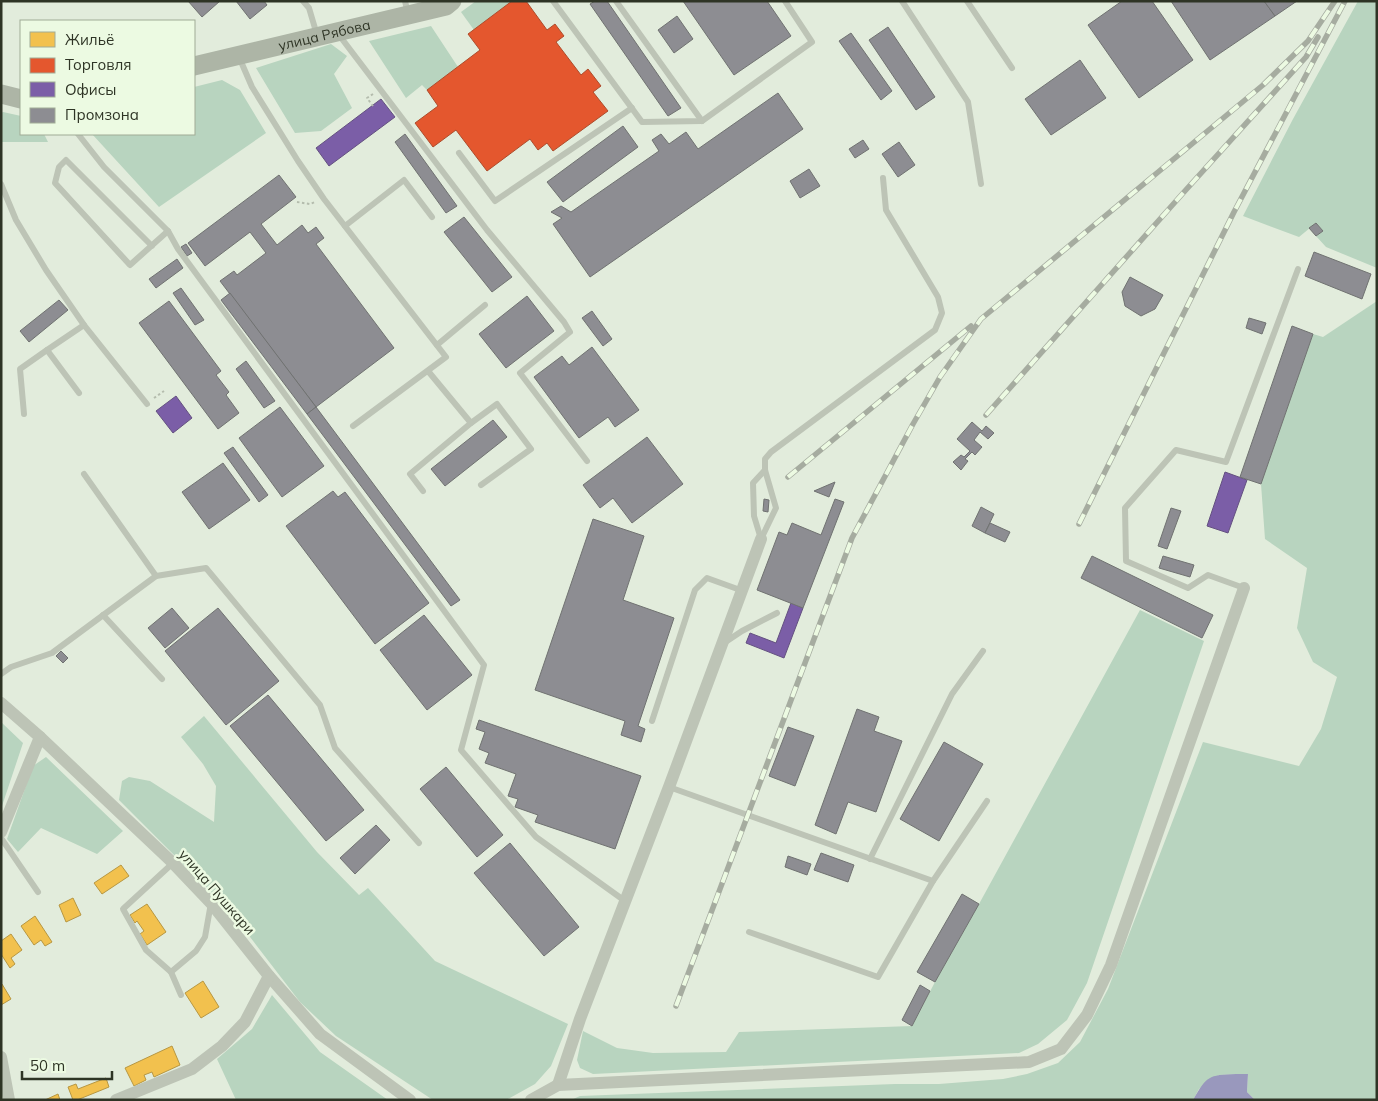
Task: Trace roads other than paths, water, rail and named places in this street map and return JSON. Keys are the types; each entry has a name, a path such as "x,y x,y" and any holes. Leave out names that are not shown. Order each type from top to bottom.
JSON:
{"street":[{"name":"улица Рябова","path":"195,66 337,32 406,8 446,6 452,1"},
{"path":"1,94 20,99"},
{"path":"558,1085 580,1019 743,591 761,539"},
{"path":"531,1100 558,1085 1029,1062 1061,1049 1087,1015 1111,965 1244,588"},
{"name":"улица Пушкари","path":"1,702 173,863 211,903 269,976 320,1034 410,1100"},
{"path":"1,832 40,737"},
{"path":"116,1100 192,1069 222,1046 244,1022 269,976"},
{"path":"1,1057 9,1100"}],"lane":[{"path":"303,1 309,8 318,36"},
{"path":"616,1 702,121"},
{"path":"557,3 642,122 702,121 812,42 785,1"},
{"path":"902,1 968,102 981,184"},
{"path":"967,1 1012,68"},
{"path":"337,32 487,230 564,322 570,332 520,373 586,460"},
{"path":"238,56 252,87 324,200 446,357 353,426"},
{"path":"459,153 495,201 632,108"},
{"path":"79,135 104,167 168,231 178,249 484,666 461,750 536,837 625,901"},
{"path":"152,246 66,160 59,167 54,184 130,265 152,246 168,231"},
{"path":"761,539 776,508 765,470 765,460 771,452 935,330 942,313 938,297 886,210 883,178"},
{"path":"345,226 404,180 432,217"},
{"path":"1,184 16,220 46,270 84,325 147,404"},
{"path":"1244,588 1208,575 1188,588 1126,561 1125,508 1176,450 1226,462 1298,269"},
{"path":"437,345 485,305"},
{"path":"24,414 20,369 84,325"},
{"path":"47,350 79,393"},
{"path":"428,371 471,423"},
{"path":"423,491 410,474 497,404 530,449 481,484"},
{"path":"761,539 754,516 753,483 765,470"},
{"path":"84,474 156,576"},
{"path":"1,674 11,667 52,653 156,576 206,568 320,705 335,748 419,843"},
{"path":"652,721 696,590 707,578 743,591"},
{"path":"722,644 742,631 777,613"},
{"path":"103,615 162,679"},
{"path":"870,859 952,694 983,651"},
{"path":"669,787 933,881"},
{"path":"749,932 878,977 933,881 987,801"},
{"path":"1,838 38,892"},
{"path":"173,863 123,909 146,950 171,972 182,995"},
{"path":"171,972 196,951 205,937 211,903"}],"water":[{"path":"1248,1074 1247,1092 1255,1100 1193,1100 1209,1078 1219,1075"}],"railway":[{"path":"676,1006 852,538 940,377 981,319 1263,85 1308,41 1335,1"},
{"path":"1079,524 1234,212 1345,1"},
{"path":"986,415 1306,57 1318,37"},
{"path":"788,477 971,326"}]}
